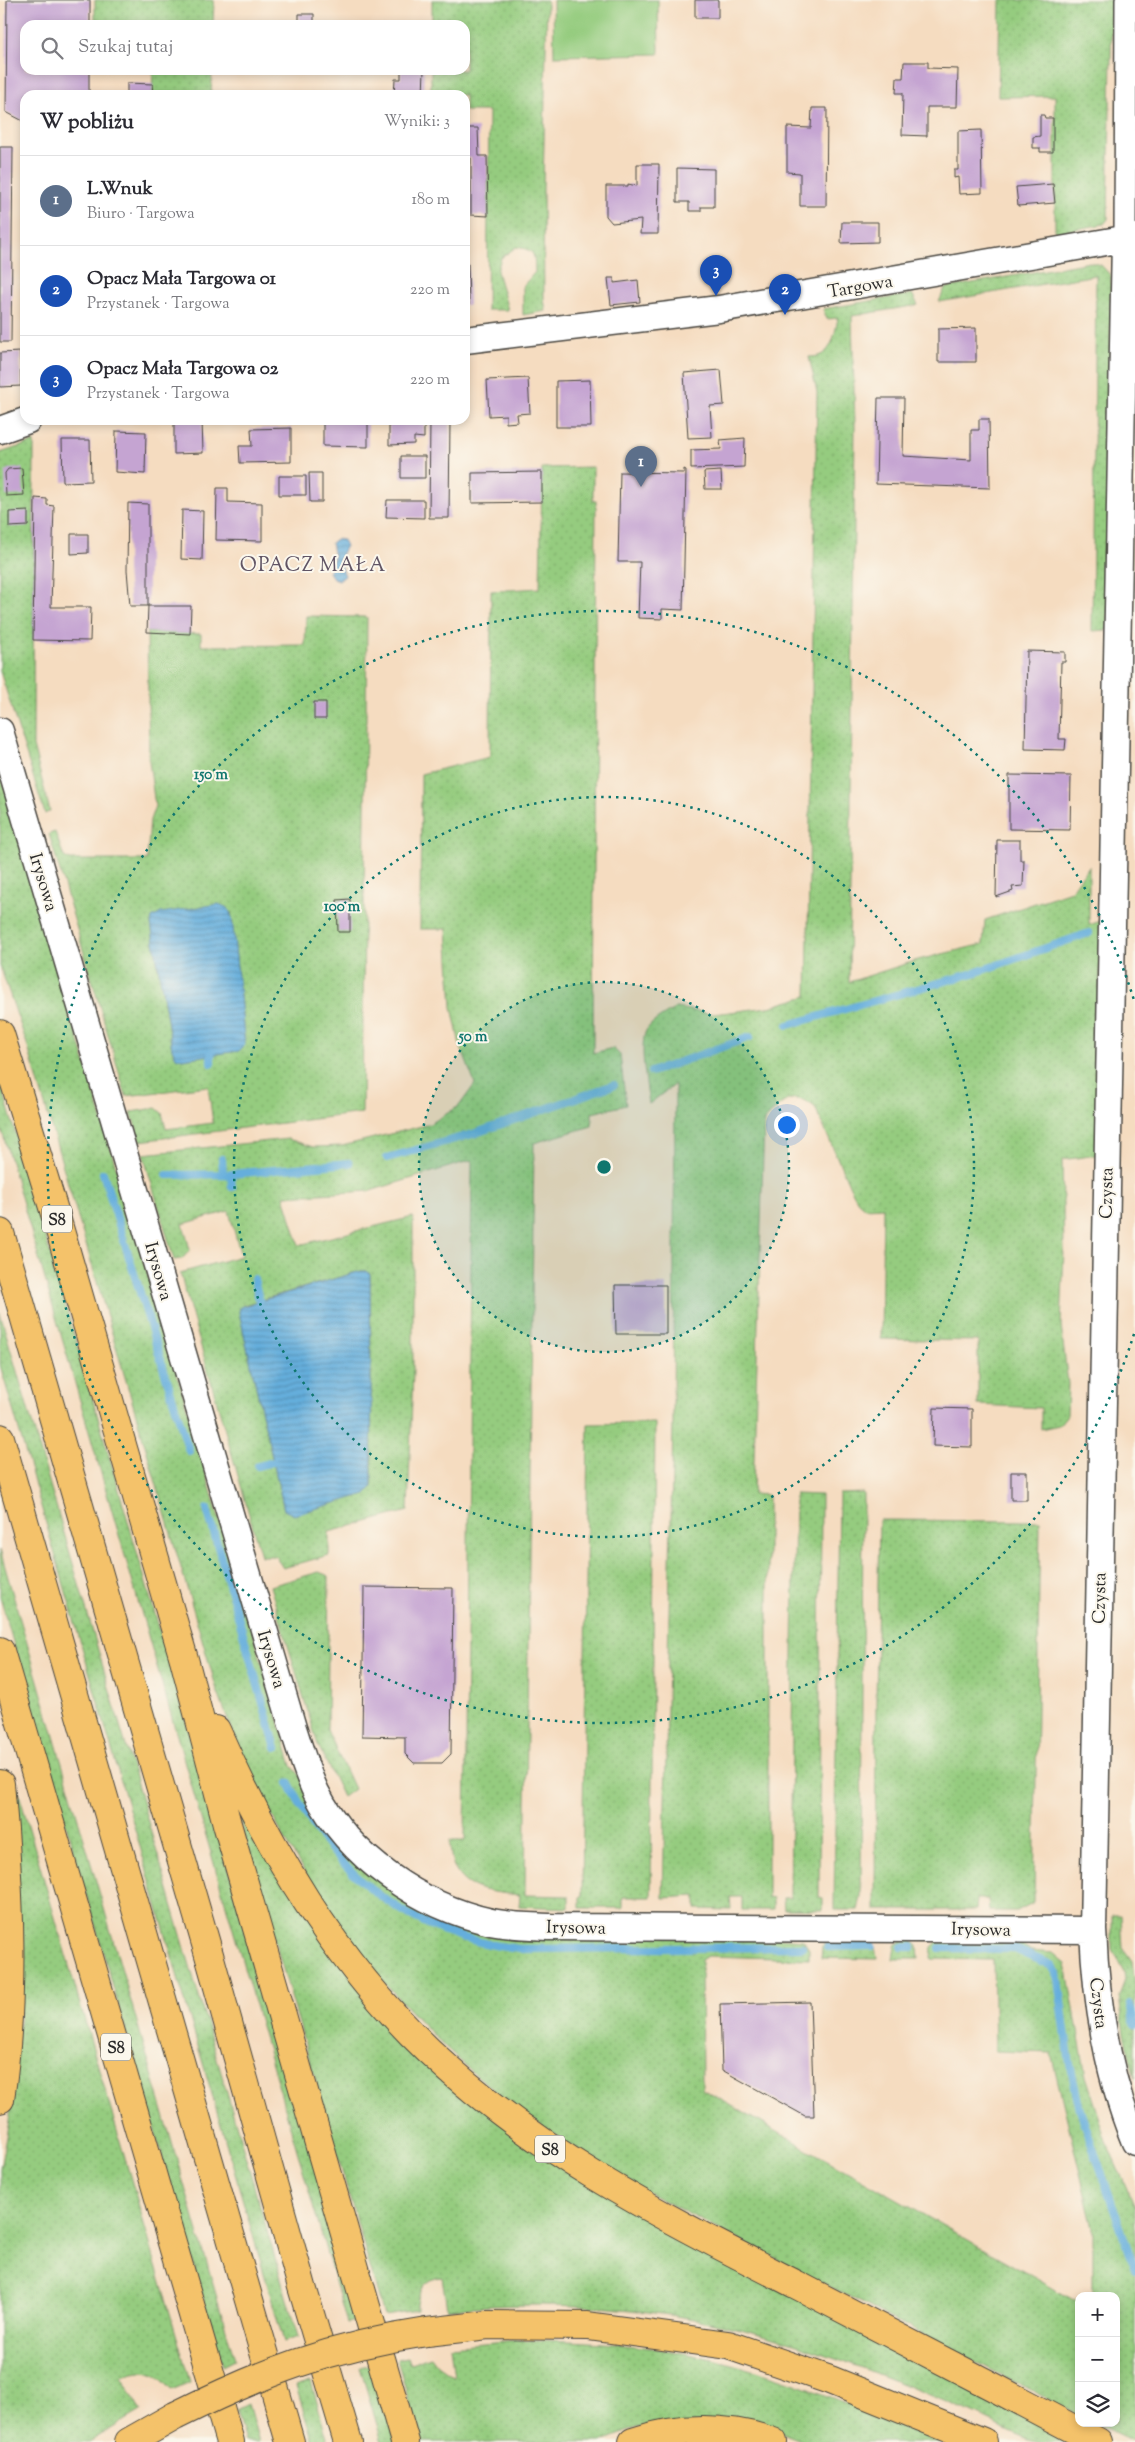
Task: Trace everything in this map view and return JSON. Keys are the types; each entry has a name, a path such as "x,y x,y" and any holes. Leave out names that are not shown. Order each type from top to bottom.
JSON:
{"highway":[{"name":"S8","path":"0,1034 56,1217 184,1659 253,1812 326,1930 392,2011 461,2080 497,2110 558,2154 646,2208 1098,2442"},
{"path":"0,1233 206,1944 299,2278 348,2442"},
{"path":"0,1438 290,2442"},
{"name":"S8","path":"0,1652 230,2442"},
{"path":"184,1659 227,1824 405,2442"},
{"path":"0,1784 7,1875 9,1955 6,2034 0,2099"},
{"path":"129,2442 175,2416 252,2379 298,2362 343,2348 427,2332 488,2325 588,2326 728,2346 830,2380 982,2442"},
{"path":"633,2442 676,2431 701,2430 729,2430 754,2435 773,2442"}],"street":[{"path":"1126,0 1130,238"},
{"name":"Targowa","path":"470,339 719,309 1130,238"},
{"name":"Czysta","path":"1130,238 1094,1930 1095,1978 1106,2052 1117,2093 1135,2142"},
{"path":"0,430 20,423"},
{"name":"Irysowa","path":"0,731 295,1736 317,1794 335,1821 356,1846 387,1873 432,1902 470,1916 509,1925 551,1927 1094,1930"}],"green space":[{"path":"95,0 214,0 213,20 95,20"},
{"path":"432,0 547,0 543,189 544,299 546,311 523,315 523,286 535,272 534,257 531,251 516,247 501,258 497,271 508,310 487,310 489,111 470,111 470,90 431,90 431,75 470,75 470,20 432,20"},
{"path":"553,0 658,0 659,54 554,56"},
{"path":"1000,0 1112,0 1108,219 1104,224 1055,233 1055,96 998,97"},
{"path":"153,75 212,75 211,90 152,90"},
{"path":"1090,262 1101,265 1111,276 1108,630 1092,631 1096,275 939,302 945,288"},
{"path":"912,294 918,305 852,316 855,425 849,982 918,960 983,944 985,920 1071,891 1089,866 1089,925 1101,921 1097,1155 1062,1160 1064,1249 1061,1326 1068,1384 1067,1415 1059,1425 1041,1429 1041,1408 978,1405 978,1341 881,1339 883,1207 865,1208 858,1202 815,1107 799,1099 787,1100 781,1104 764,1121 753,1494 768,1495 768,1897 773,1898 773,1910 742,1910 742,1897 730,1897 731,1910 696,1909 696,1896 663,1898 673,1423 675,1084 649,1104 643,1054 644,1035 647,1029 660,1017 676,1008 714,1014 769,1007 807,996 817,392 809,357 823,354 831,345 833,339 838,318 827,319 823,309"},
{"path":"34,442 33,746 50,811 45,814 0,671 0,453"},
{"path":"593,467 593,501 596,501 593,1053 613,1048 620,1055 626,1105 592,1113 592,1126 534,1143 525,1895 569,1896 569,1908 519,1906 520,1895 492,1892 470,1885 455,1870 451,1857 450,1841 465,1841 472,1160 370,1191 284,1196 299,1245 413,1217 413,1371 408,1511 329,1532 329,1555 283,1568 275,1556 261,1556 180,1273 241,1256 229,1211 183,1224 190,1250 182,1259 174,1260 143,1154 288,1139 313,1147 342,1146 430,1124 459,1106 475,1084 460,1045 452,1007 447,929 420,929 421,774 490,757 491,591 540,588 542,468","holes":["361,1271 367,1271 370,1274 372,1487 284,1510 239,1312 243,1305"]},
{"path":"306,616 367,617 362,1113 140,1141 131,1112 156,1108 162,1113 166,1129 213,1123 208,1086 126,1096 49,834 55,832 64,857 70,860 147,860 150,820 155,806 149,761 147,632 201,634 201,646 305,645","holes":["231,912 245,1045 182,1059 172,1049 151,924 152,918"]},
{"path":"0,772 292,1766 410,1904 803,1940 809,1949 809,1959 707,1956 701,1960 702,2089 1075,2301 1075,2413 654,2196 569,2144 487,2084 436,2038 389,1987 346,1933 307,1876 272,1816 242,1754 217,1690 27,1044 0,966"},
{"path":"0,1080 360,2320 347,2323 0,1124"},
{"path":"0,1313 298,2337 284,2342 0,1365"},
{"path":"655,1423 651,1897 623,1897 623,1908 580,1908 580,1896 582,1896 588,1424"},
{"path":"863,1493 861,1897 858,1910 834,1910 839,1494"},
{"path":"795,1494 821,1495 819,1897 823,1898 823,1910 784,1909 783,1898 790,1898"},
{"path":"879,1520 1040,1521 1034,1902 1017,1911 989,1911 988,1899 977,1899 976,1910 875,1910"},
{"path":"0,1550 235,2360 223,2366 0,1597"},
{"path":"319,1572 329,1576 327,1730 354,1789 343,1797 318,1745 270,1586"},
{"path":"17,1787 190,2382 172,2390 160,2378 150,2372 137,2371 121,2376 141,2411 89,2442 0,2442 0,2169 10,2115 20,2016 11,1789"},
{"path":"244,1816 461,2093 1079,2442 1041,2442 1033,2440 849,2363 765,2335 720,2324 630,2310 584,2306 493,2306 447,2309 442,2277 431,2280 426,2284 418,2298 417,2310 384,2315 239,1818"},
{"path":"1112,1915 1121,1915 1123,1948 1132,1961 1135,1986 1135,2078 1124,2034 1119,1996 1125,1980 1124,1972 1112,1949"},
{"path":"828,1940 874,1940 877,1959 821,1958 822,1946"},
{"path":"901,1941 913,1941 918,1946 919,1959 893,1959 895,1945"},
{"path":"938,1941 1019,1942 1031,1951 1053,1953 1066,1964 1086,2076 1110,2150 1135,2207 1135,2442 1103,2427 1120,2427 1120,2292 1093,2292 1093,2227 1051,2053 995,2051 993,1960 931,1959 932,1947"},
{"path":"517,2340 622,2345 674,2351 725,2362 808,2388 943,2442 805,2442 763,2425 636,2428 601,2442 421,2442 397,2359 408,2357 411,2363 431,2357 437,2365 454,2377 450,2346"},
{"path":"373,2364 396,2442 382,2442 360,2367"},
{"path":"311,2381 328,2442 313,2442 296,2386"},
{"path":"248,2404 259,2442 245,2442 236,2410"}],"water":[{"path":"336,539 343,540 346,546 339,559 345,576 339,580 333,578 329,572 334,557 331,543"},
{"path":"219,904 228,908 232,917 245,1045 239,1051 182,1059 176,1057 172,1049 151,924 152,918 161,913"},
{"path":"361,1271 367,1271 370,1274 372,1487 366,1494 294,1515 284,1510 239,1312 240,1307"}],"building":[{"path":"7,0 90,0 90,20 20,20 20,75 89,75 89,90 20,90 20,119 6,112"},
{"path":"695,0 718,0 718,18 695,18"},
{"path":"299,14 314,14 314,20 299,20"},
{"path":"904,62 928,62 928,68 958,69 957,107 927,107 927,136 902,135 903,93 896,93 897,78 903,78"},
{"path":"401,75 424,75 423,90 394,90 395,79 401,79"},
{"path":"127,83 153,84 152,90 127,90"},
{"path":"812,108 827,108 826,206 800,206 800,173 787,172 787,127 811,128"},
{"path":"1040,115 1044,115 1045,118 1053,118 1053,152 1040,152 1040,148 1033,148 1033,137 1040,136"},
{"path":"470,128 478,128 479,156 487,156 488,216 471,215"},
{"path":"981,130 982,193 959,194 958,177 954,178 954,170 958,170 958,131"},
{"path":"0,147 13,147 11,342 0,342"},
{"path":"637,164 659,164 658,234 640,234 641,220 612,223 606,216 606,186 628,186 628,184 637,186"},
{"path":"677,168 714,169 714,207 701,207 701,211 689,211 689,202 677,202"},
{"path":"1053,184 1055,203 1018,206 1016,187"},
{"path":"842,222 878,222 878,242 841,243"},
{"path":"608,278 614,278 614,283 638,280 640,302 611,305"},
{"path":"976,328 976,362 938,362 938,329"},
{"path":"20,352 20,386 0,387 0,353"},
{"path":"721,370 724,405 710,406 712,437 688,438 684,373"},
{"path":"528,378 530,413 517,414 518,422 506,423 506,415 489,416 487,380"},
{"path":"590,380 591,427 556,427 556,381"},
{"path":"878,398 904,398 903,456 971,460 971,430 979,430 979,419 989,419 990,488 876,484"},
{"path":"174,425 202,425 203,453 174,454"},
{"path":"323,425 368,425 368,447 323,446"},
{"path":"389,425 424,425 424,438 414,437 414,444 389,445"},
{"path":"430,425 450,425 449,518 429,518"},
{"path":"291,428 291,462 240,463 239,446 252,446 251,429"},
{"path":"116,431 146,432 145,474 115,472"},
{"path":"745,438 744,467 691,469 691,450 721,449 720,440"},
{"path":"62,440 90,440 91,481 63,482"},
{"path":"401,456 425,456 425,478 401,478"},
{"path":"22,468 24,495 6,496 5,473 8,469"},
{"path":"684,469 686,470 683,610 662,609 662,619 638,618 640,562 618,562 620,472 684,473"},
{"path":"721,471 722,489 705,489 704,472"},
{"path":"542,472 542,502 472,503 472,473"},
{"path":"309,473 322,473 322,502 310,502"},
{"path":"279,476 306,476 306,495 279,495"},
{"path":"217,488 228,488 228,502 262,503 262,541 216,540"},
{"path":"35,498 47,499 47,505 54,506 51,607 91,607 90,641 33,640"},
{"path":"387,500 424,500 424,518 386,517"},
{"path":"128,503 148,504 148,606 130,606 127,570"},
{"path":"182,510 203,511 202,560 181,559"},
{"path":"28,511 28,526 9,527 9,512"},
{"path":"71,534 88,534 88,553 71,554"},
{"path":"148,606 191,606 190,634 147,632"},
{"path":"1027,651 1065,652 1065,662 1061,662 1059,739 1066,739 1065,750 1025,749"},
{"path":"314,702 326,702 326,719 314,719"},
{"path":"1009,775 1071,776 1070,830 1009,829"},
{"path":"997,840 1020,840 1020,860 1024,860 1023,886 1012,887 1013,891 996,897"},
{"path":"350,899 350,932 338,932 337,900"},
{"path":"615,1285 666,1285 666,1334 616,1334"},
{"path":"934,1408 972,1409 972,1447 933,1446"},
{"path":"1011,1472 1027,1472 1027,1500 1011,1500"},
{"path":"364,1587 453,1588 451,1754 442,1763 414,1763 405,1754 405,1737 362,1736"},
{"path":"810,2002 814,2116 805,2116 722,2070 720,2004"}],"waterway":[{"path":"788,1025 974,973 1089,933"},
{"path":"677,1063 750,1037"},
{"path":"211,1054 211,1063"},
{"path":"651,1072 675,1064"},
{"path":"593,1092 614,1085"},
{"path":"387,1158 473,1134 591,1093"},
{"path":"222,1159 223,1174"},
{"path":"167,1175 231,1174 349,1163"},
{"path":"103,1173 189,1451"},
{"path":"231,1174 232,1187"},
{"path":"254,1279 259,1300"},
{"path":"258,1466 273,1462"},
{"path":"207,1509 276,1748"},
{"path":"289,1783 307,1817 329,1847 354,1874 382,1897 412,1916 445,1931 481,1942 519,1949 802,1947"},
{"path":"828,1947 872,1946"},
{"path":"902,1947 912,1947"},
{"path":"940,1948 1015,1949 1051,1965 1057,1973 1070,2064 1080,2110 1135,2270"},
{"path":"1130,2004 1135,2025"}],"place":[{"name":"Opacz Mała Targowa 02","path":"716,296"},
{"name":"Opacz Mała Targowa 01","path":"785,315"},
{"name":"L.Wnuk","path":"641,487"}],"district":[{"name":"OPACZ MAŁA","path":"313,564"}]}
